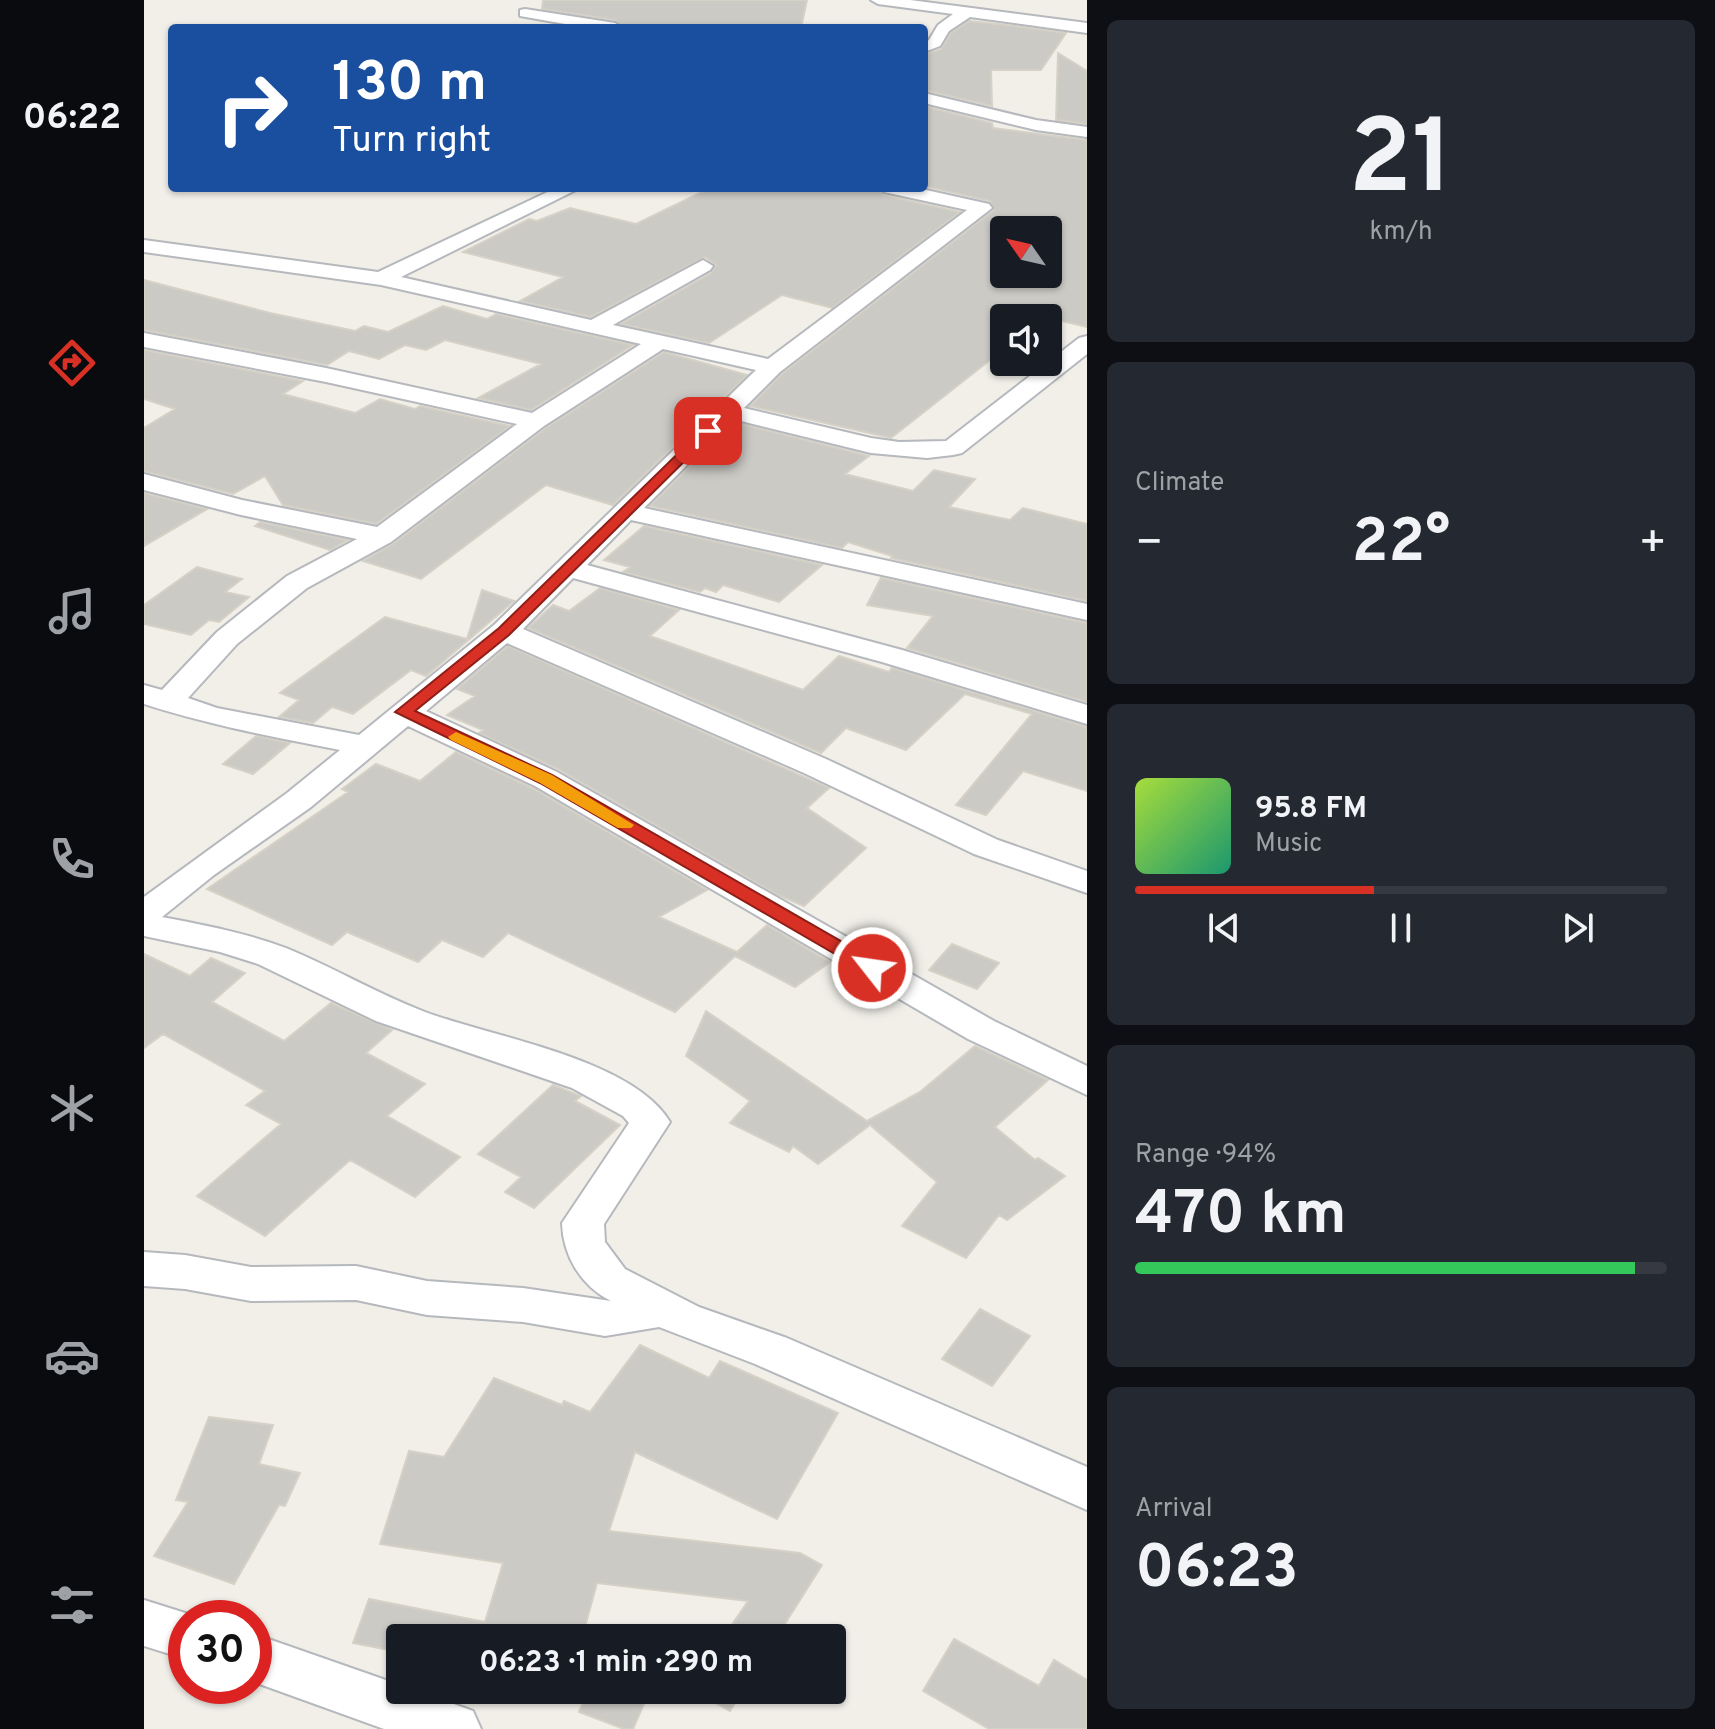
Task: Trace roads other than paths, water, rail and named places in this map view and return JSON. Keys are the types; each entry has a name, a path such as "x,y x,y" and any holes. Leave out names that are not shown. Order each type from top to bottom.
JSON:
{"street":[{"path":"512,24 529,8 548,0"},
{"path":"878,0 1087,28"},
{"path":"928,46 935,43 943,28 967,12"},
{"path":"525,13 591,24"},
{"path":"928,99 1036,125 1087,132"},
{"path":"381,279 563,192"},
{"path":"144,914 202,868 299,800 504,631 772,367 982,208 909,192"},
{"path":"144,246 381,279 772,367"},
{"path":"595,326 703,266"},
{"path":"144,340 326,375 536,421"},
{"path":"156,698 297,582 382,536 536,421 658,343"},
{"path":"729,411 891,449 930,452 953,448 1087,343"},
{"path":"144,482 241,507 382,536"},
{"path":"628,512 1087,612"},
{"path":"568,568 892,656 1087,715"},
{"path":"504,631 815,766 986,847 1087,883"},
{"path":"156,698 211,716 364,745"},
{"path":"404,712 546,779 981,1030 1087,1082"},
{"path":"144,925 245,947 281,959 347,992 436,1030 542,1060 642,1109 650,1122 583,1223 584,1242 593,1261 610,1281 663,1309 771,1351 1087,1489"},
{"path":"144,1269 185,1272 251,1284 356,1283 427,1298 523,1305 605,1319 625,1318 663,1309"},
{"path":"144,1623 168,1630"},
{"path":"272,1664 454,1729"}]}
